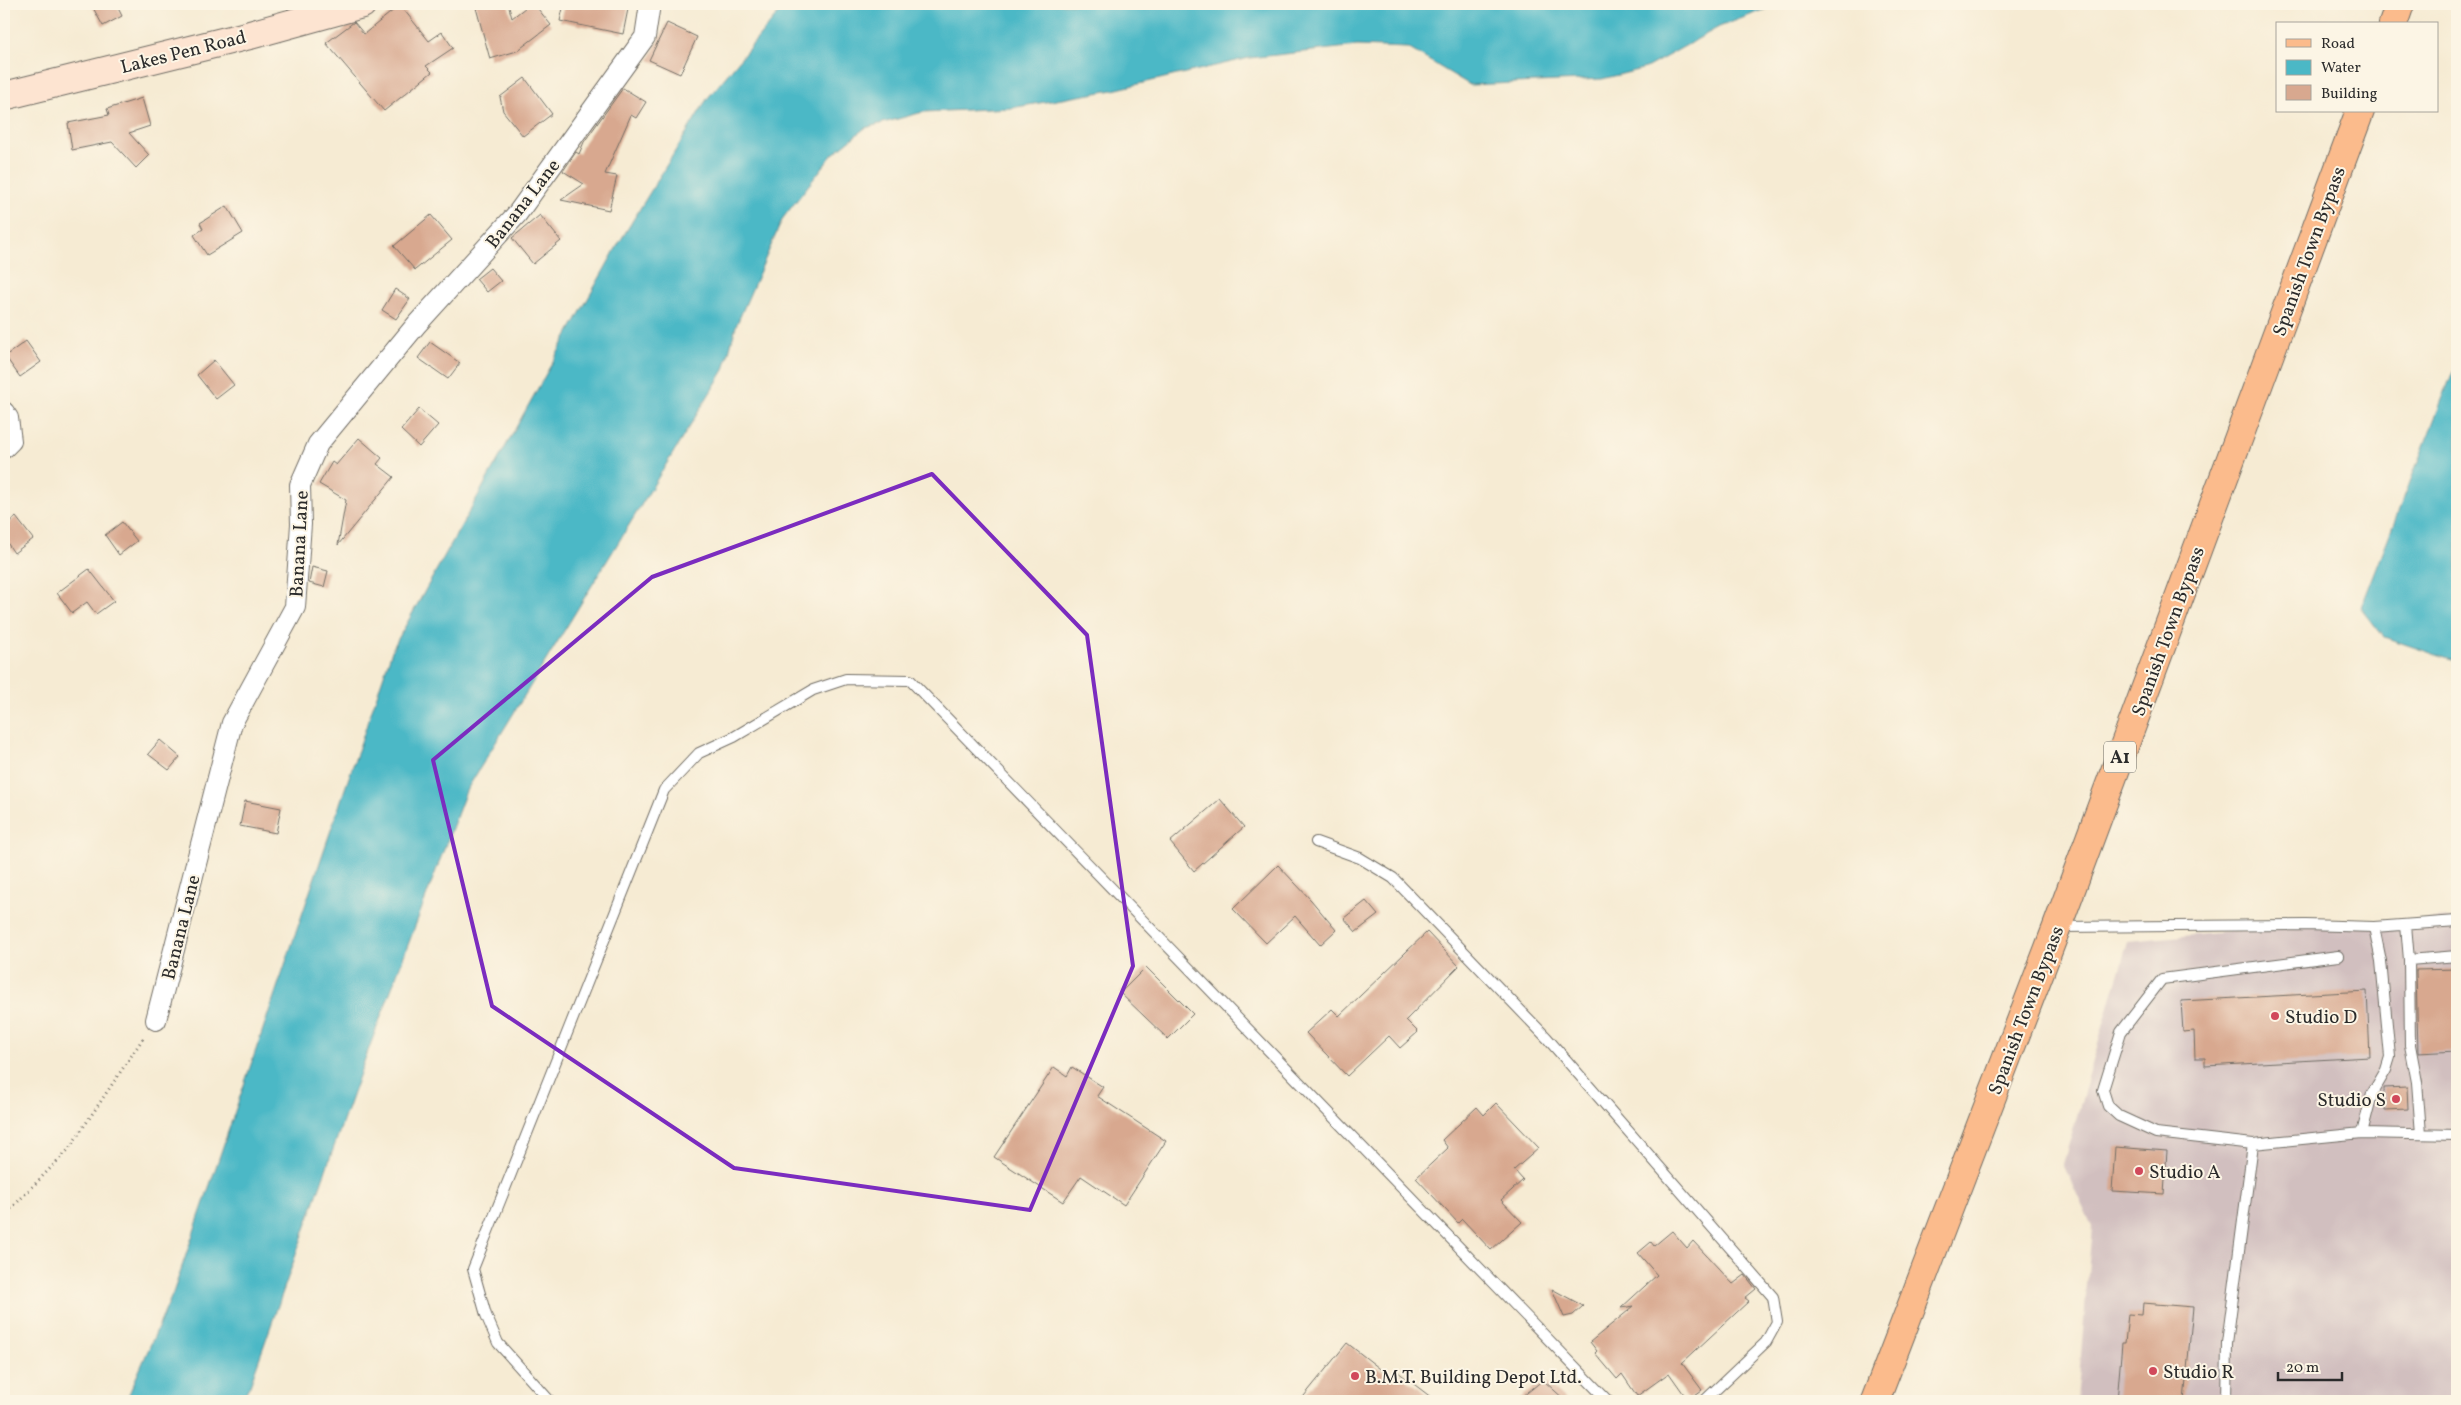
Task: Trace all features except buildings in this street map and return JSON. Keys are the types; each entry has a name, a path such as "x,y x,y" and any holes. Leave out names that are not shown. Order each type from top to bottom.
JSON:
{"main road":[{"path":"2394,22 2400,4"},
{"name":"Spanish Town Bypass","path":"1875,1401 2057,927 2360,112"}],"street":[{"name":"Lakes Pen Road","path":"4,96 250,35 362,4"},
{"name":"Banana Lane","path":"156,1020 232,723 295,607 301,524 300,485 318,444 417,324 517,214 645,37 650,4"},
{"path":"4,412 8,418 11,441 4,448"}],"lane":[{"path":"550,1401 498,1344 486,1315 473,1269 664,790 699,753 734,737 813,690 846,679 910,680 1608,1401"},
{"path":"1316,842 1360,858 1394,878 1547,1038 1773,1297 1777,1322 1766,1342 1704,1401"},
{"path":"2057,927 2257,925 2374,927 2457,921"},
{"path":"2406,925 2409,960 2410,1045 2417,1082 2421,1134"},
{"path":"2362,1133 2372,1094 2386,1070 2390,1057 2381,961 2374,927"},
{"path":"2338,956 2162,979 2122,1032 2103,1090 2108,1106 2119,1116 2156,1133 2253,1144 2362,1133 2457,1135"},
{"path":"2409,960 2457,956"},
{"path":"2226,1401 2227,1343 2253,1144"}],"path":[{"path":"4,1216 68,1150 156,1020"}],"highlighted area":[{"path":"932,474 1087,635 1133,966 1030,1210 734,1168 492,1006 433,760 652,577"}],"shaded area":[{"path":"2457,918 2457,1401 2077,1401 2092,1227 2063,1164 2128,941 2306,925"}],"water":[{"path":"786,4 1779,4 1719,27 1646,68 1602,79 1470,85 1408,48 1357,46 1249,58 1113,90 1011,108 923,112 865,128 833,154 783,218 736,326 724,370 466,791 365,1059 250,1385 241,1401 126,1401 173,1293 393,648 619,243 707,99"},
{"path":"2457,361 2457,662 2384,637 2361,608"}],"place":[{"name":"Studio D","path":"2275,1016"},
{"name":"Studio S","path":"2396,1099"},
{"name":"Studio A","path":"2139,1171"},
{"name":"Studio R","path":"2153,1371"},
{"name":"B.M.T. Building Depot Ltd.","path":"1355,1376"}]}
